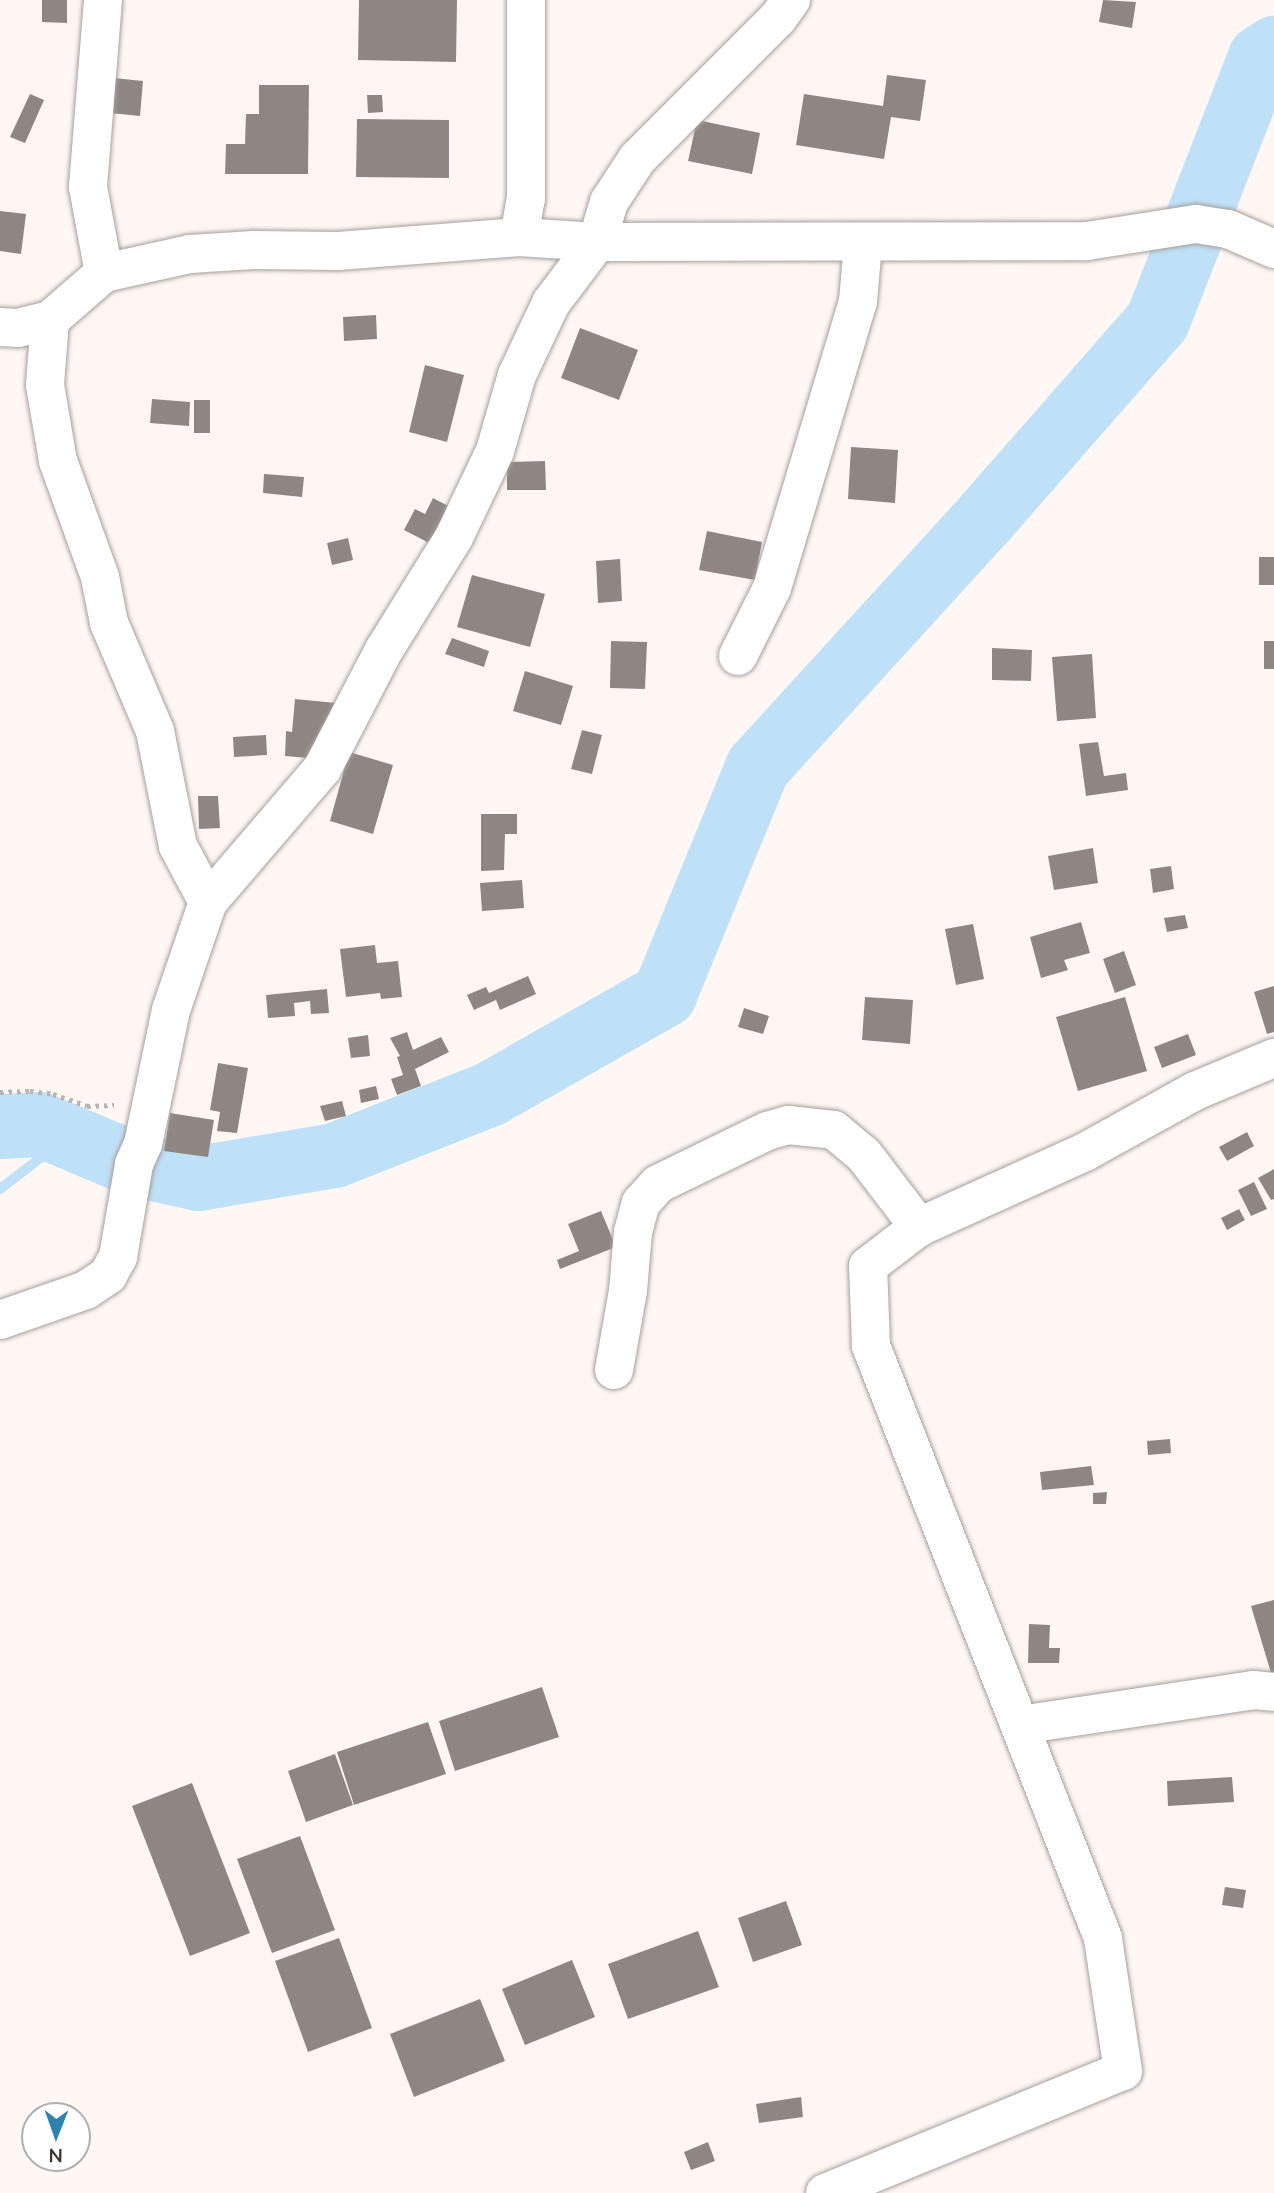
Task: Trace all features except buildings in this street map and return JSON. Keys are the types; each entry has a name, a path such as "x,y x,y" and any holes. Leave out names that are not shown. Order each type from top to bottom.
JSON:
{"street":[{"path":"103,0 88,187 104,273"},
{"path":"519,237 526,199 526,0"},
{"path":"0,1320 86,1290 108,1275 118,1257 134,1164 143,1144 171,1010 208,902 321,769 384,650 453,537 495,451 517,375 551,303 597,242 610,202 636,159 778,18 791,0"},
{"path":"0,327 18,328 50,320 104,273 190,254 254,250 338,251 519,237 597,242 863,244 1087,241 1196,224 1228,229 1274,249"},
{"path":"738,656 772,588 858,302 863,244"},
{"path":"50,320 45,385 58,460 100,577 109,623 155,731 178,846 208,902"},
{"path":"825,2193 1123,2071 1103,1938 870,1346 868,1266 919,1227 1085,1152 1195,1091 1274,1058"},
{"path":"614,1370 628,1292 633,1232 641,1203 658,1184 767,1131 788,1125 834,1130 864,1155 919,1227"},
{"path":"1020,1726 1253,1690 1274,1692"}],"path":[{"path":"0,1092 53,1094 87,1106 150,1105"}],"waterway":[{"path":"0,1126 39,1124 134,1164 198,1178 334,1155 489,1094 664,994 757,767 986,516 1157,321 1260,57 1274,48"},
{"path":"0,1189 70,1135"}]}
